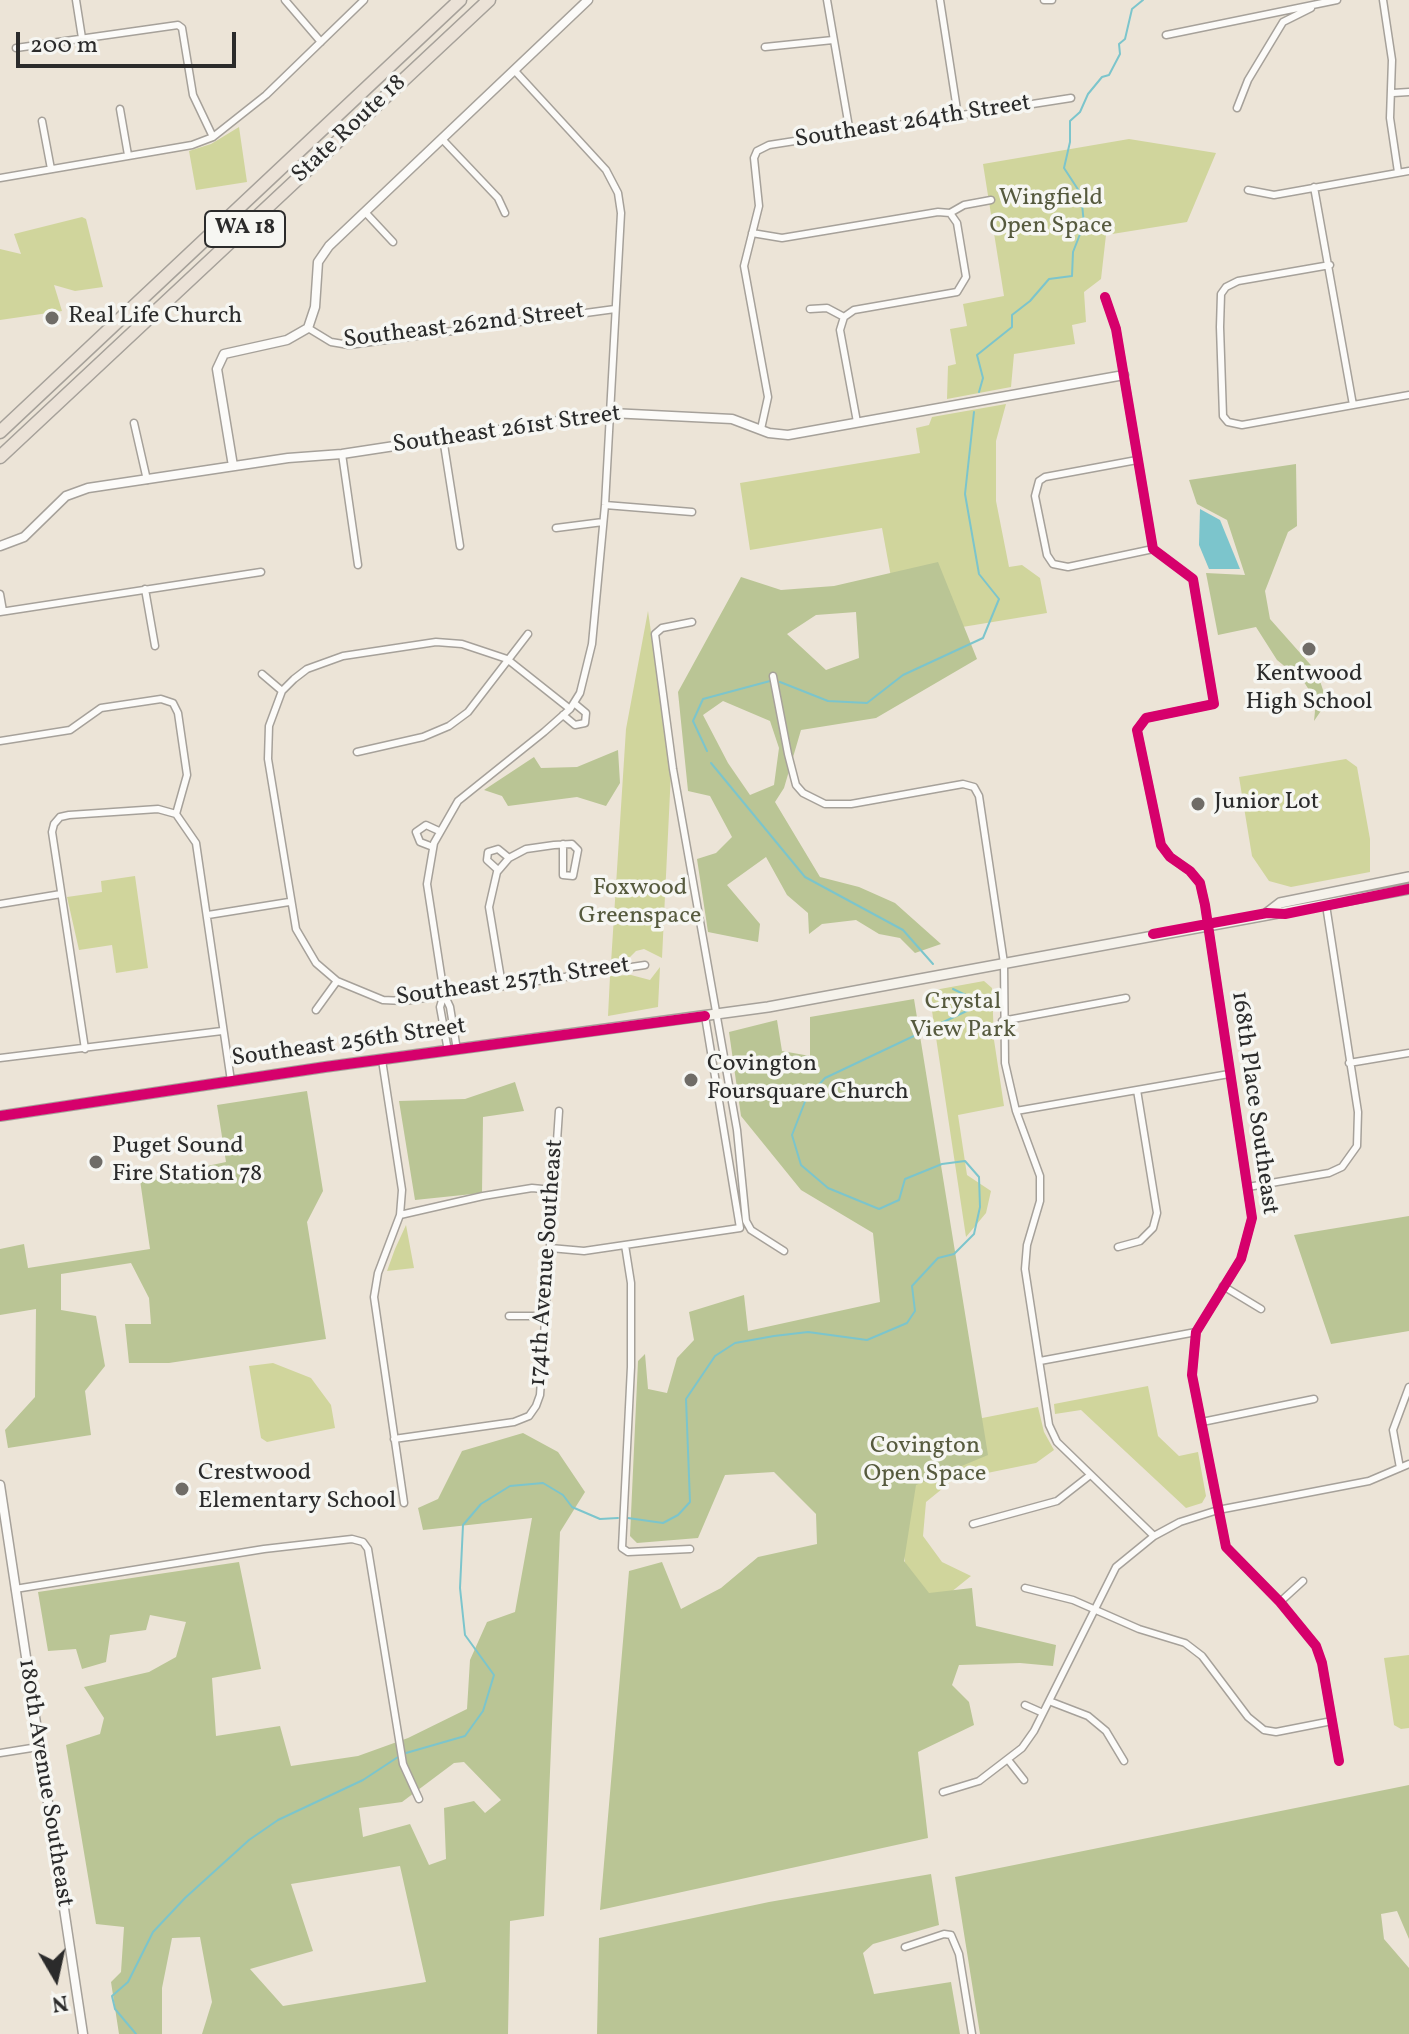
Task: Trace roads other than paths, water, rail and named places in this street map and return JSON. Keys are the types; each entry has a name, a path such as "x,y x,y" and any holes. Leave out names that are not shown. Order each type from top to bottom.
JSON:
{"highway":[{"name":"State Route 18","path":"0,432 460,0"},
{"name":"State Route 18","path":"0,457 489,0"}],"main road":[{"name":"Southeast 256th Street","path":"1267,913 1280,903 1409,877"},
{"name":"Southeast 256th Street","path":"0,1116 716,1015 1208,923 1267,913 1285,914 1409,889"}],"street":[{"path":"76,0 82,38"},
{"path":"285,0 321,42"},
{"path":"0,178 192,145 213,137 236,122 364,0"},
{"path":"308,328 315,307 318,262 365,212 588,0"},
{"path":"827,0 850,133"},
{"path":"940,0 958,116"},
{"path":"1044,0 1052,0"},
{"path":"1166,35 1337,0"},
{"path":"1383,0 1392,60 1390,118 1398,172"},
{"path":"1237,108 1248,80 1283,22 1325,2"},
{"path":"16,48 178,25 182,28 193,95 213,137"},
{"path":"765,47 833,40"},
{"path":"452,1050 440,1007 444,994 427,884 433,847 458,801 572,706 586,673 597,593 611,413 621,213 618,193 606,170 515,71"},
{"path":"1393,93 1409,92"},
{"name":"Southeast 264th Street","path":"752,233 759,206 754,158 757,151 769,145 1071,98"},
{"path":"120,109 128,155"},
{"path":"42,121 51,169"},
{"path":"442,139 498,198 505,213"},
{"path":"1248,190 1274,195 1409,171"},
{"path":"1314,187 1353,405"},
{"path":"761,429 768,397 744,266 752,233 782,238 938,212 950,213 964,205 991,200"},
{"path":"365,212 393,242"},
{"path":"857,422 840,330 844,317 854,310 951,295 962,288 966,277 962,250 957,223 950,213"},
{"path":"1330,265 1238,281 1226,287 1221,294 1220,394 1223,416 1228,422 1242,425 1409,395"},
{"path":"1105,297 1116,329 1153,549 1138,555 1068,567 1053,564 1047,555 1035,496 1039,481 1053,474 1137,460"},
{"path":"810,309 827,308 844,317"},
{"name":"Southeast 262nd Street","path":"233,466 217,369 224,354 287,340 308,328 331,342 349,345 615,309"},
{"name":"Southeast 261st Street","path":"0,546 24,537 72,493 233,466 342,454 611,413 732,419 788,435 1124,375"},
{"path":"134,423 147,480"},
{"path":"443,438 460,546"},
{"path":"342,454 358,565"},
{"path":"605,505 692,512"},
{"path":"556,528 603,522"},
{"name":"168th Place Southeast","path":"1153,549 1193,579 1214,704 1146,718 1137,730 1161,845 1200,883 1248,1187 1251,1229 1241,1259 1196,1332 1192,1375 1229,1552 1280,1602 1319,1653 1339,1761"},
{"path":"0,594 1,612 261,572"},
{"path":"145,589 155,646"},
{"path":"692,622 662,628 655,634 655,646 737,1130 746,1221 751,1230 784,1251"},
{"path":"357,752 423,737 449,726 468,712 528,634"},
{"path":"316,1010 337,981 309,953 296,929 289,902 268,759 269,726 282,691 307,669 324,662 412,645 462,644 507,659 586,713 585,723 575,725 563,715"},
{"path":"262,674 282,691"},
{"path":"773,676 796,785 817,801 851,804 950,785 974,787 1004,963 1002,1021 1005,1063 1016,1111 1040,1176 1040,1201 1025,1258 1052,1432 1089,1476 1154,1536"},
{"path":"0,741 70,730 101,708 161,699 173,703 178,713 187,775 176,814"},
{"path":"85,1049 52,832 60,817 158,809 176,814 196,843 231,1081"},
{"path":"433,847 420,842 416,832 423,825 439,831"},
{"path":"502,985 489,907 498,870 509,858 526,849 563,844 572,844 578,850 576,874 569,878 562,871 563,844"},
{"path":"498,870 487,860 488,852 498,849 509,858"},
{"path":"0,904 61,894"},
{"path":"208,915 289,902"},
{"path":"1248,1187 1329,1173 1352,1156 1359,1131 1326,905"},
{"name":"Southeast 257th Street","path":"337,981 383,1000 645,965"},
{"path":"1002,1021 1126,998"},
{"path":"550,1248 584,1251 740,1228 705,1016"},
{"path":"0,1058 222,1031"},
{"path":"1349,1063 1409,1053"},
{"path":"382,1060 402,1190 400,1215 378,1273 374,1297 404,1503"},
{"path":"1016,1111 1229,1074"},
{"path":"1118,1247 1140,1241 1153,1228 1157,1213 1137,1090"},
{"name":"174th Avenue Southeast","path":"394,1439 514,1422 531,1413 540,1395 559,1111"},
{"path":"400,1215 470,1198 530,1189 553,1190"},
{"path":"625,1245 631,1283 631,1367 622,1548 628,1552 690,1549"},
{"path":"1223,1286 1261,1309"},
{"path":"509,1316 545,1316"},
{"path":"1040,1361 1196,1332"},
{"path":"1400,1468 1393,1430 1409,1387"},
{"path":"1202,1422 1314,1399"},
{"path":"943,1792 979,1781 1009,1761 1034,1731 1116,1567 1154,1536 1180,1522 1218,1510 1369,1481 1409,1464"},
{"path":"973,1524 1057,1501 1089,1476"},
{"name":"180th Avenue Southeast","path":"0,1485 83,2034"},
{"path":"15,1589 264,1549 352,1539 368,1549 403,1764 419,1799"},
{"path":"1280,1602 1303,1581"},
{"path":"1025,1588 1073,1600 1185,1643 1202,1656 1248,1717 1264,1730 1276,1732 1332,1721"},
{"path":"1049,1701 1088,1716 1106,1731 1124,1761"},
{"path":"1025,1705 1043,1713"},
{"path":"0,1753 38,1747"},
{"path":"1009,1761 1024,1780"},
{"path":"905,1947 944,1934 951,1935 959,1954 972,2034"}],"water":[{"path":"1200,509 1220,520 1240,569 1209,569 1199,545"}],"waterway":[{"path":"979,392 983,378 977,355 1012,327 1012,315 1030,301 1049,279 1072,276 1073,252 1084,224 1081,194 1064,168 1070,142 1070,121 1080,112 1088,94 1102,77 1109,75 1120,54 1119,44 1125,39 1132,9 1143,0"},
{"path":"780,682 828,701 867,703 903,675 983,638 999,599 979,574 965,494 974,412"},
{"path":"707,751 693,721 703,699 770,681"},
{"path":"711,763 805,877 903,930 933,964"},
{"path":"628,1518 663,1523 678,1515 690,1502 686,1399 715,1356 735,1343 808,1332 867,1340 907,1323 915,1311 912,1286 938,1258 954,1254 974,1234 980,1207 979,1177 965,1161 942,1164 905,1179 899,1200 879,1209 828,1188 801,1165 792,1135 806,1099 825,1078 973,1008 974,999 953,989"},
{"path":"406,1753 465,1736 483,1711 494,1675 465,1635 460,1588 463,1525 481,1504 510,1486 543,1483 563,1495 572,1507 600,1519 618,1518"},
{"path":"136,2034 115,2009 112,1996 128,1982 153,1932 185,1898 249,1840 278,1820 363,1780 398,1757"}],"place":[{"name":"Real Life Church","path":"52,318"},
{"name":"Kentwood High School","path":"1309,649"},
{"name":"Junior Lot","path":"1198,804"},
{"name":"Covington Foursquare Church","path":"691,1080"},
{"name":"Puget Sound Fire Station 78","path":"96,1162"},
{"name":"Crestwood Elementary School","path":"182,1489"}],"park label":[{"name":"Wingfield Open Space","path":"1051,214"},
{"name":"Foxwood Greenspace","path":"640,904"},
{"name":"Crystal View Park","path":"963,1018"},
{"name":"Covington Open Space","path":"925,1462"}]}
